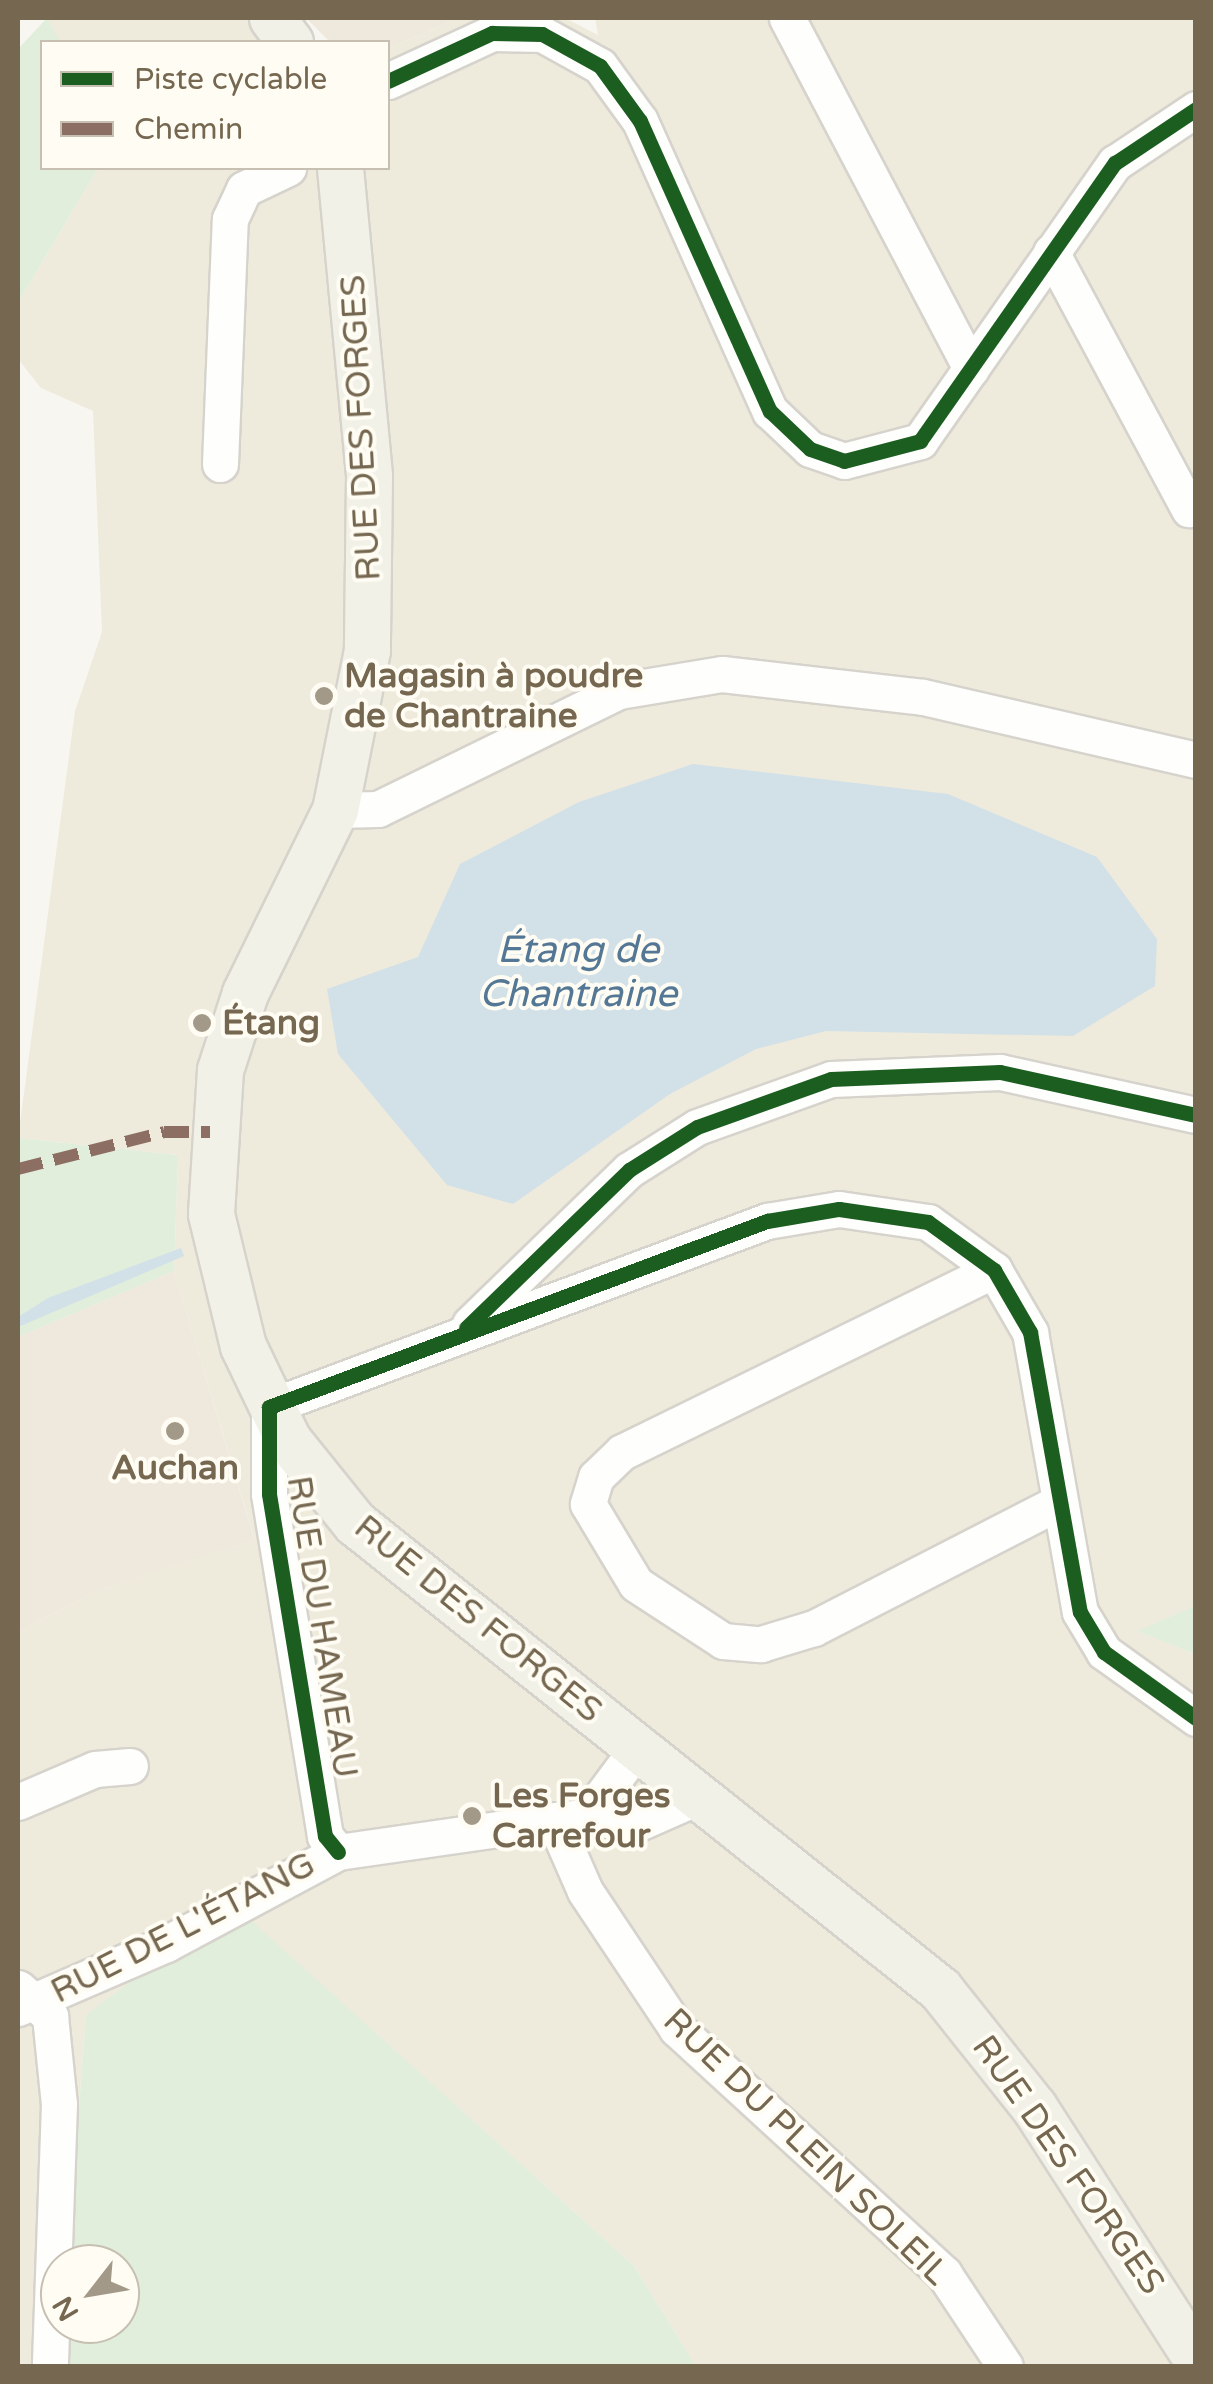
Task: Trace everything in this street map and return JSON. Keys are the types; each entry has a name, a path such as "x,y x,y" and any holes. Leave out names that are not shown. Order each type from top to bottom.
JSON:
{"main road":[{"path":"272,18 288,40"},
{"name":"RUE DES FORGES","path":"340,170 372,588 361,710 335,810 244,993 210,1132 211,1214 225,1288 269,1407 355,1524 866,1922 962,2014 1034,2106 1196,2358"}],"street":[{"path":"797,22 971,369"},
{"path":"390,80 492,33 542,34 600,66 640,121 770,411 810,449 844,461 920,442 1115,162 1196,109"},
{"path":"220,464 230,219 244,189 284,170"},
{"path":"1051,252 1189,509"},
{"path":"335,810 378,809 618,691 722,674 923,698 1196,760"},
{"path":"460,1334 629,1170 696,1126 831,1078 1000,1072 1196,1115"},
{"path":"269,1407 767,1221 839,1210 928,1222 994,1270 1030,1332 1057,1503 1080,1612 1104,1652 1196,1718"},
{"path":"994,1270 622,1452 596,1477 588,1504 636,1584 723,1641 761,1644 814,1628 1057,1503"},
{"name":"RUE DU HAMEAU","path":"269,1407 269,1494 326,1836 338,1852"},
{"path":"570,1818 638,1747"},
{"path":"18,1802 95,1769 130,1766"},
{"name":"RUE DE L'ÉTANG","path":"23,1999 338,1852 570,1818 634,1824 702,1796"},
{"name":"RUE DU PLEIN SOLEIL","path":"570,1818 584,1891 677,2029 944,2274 1005,2366"},
{"path":"23,1999 50,2016 60,2104 50,2366"}],"shaded area":[{"path":"47,18 306,18 306,40 47,40"},
{"path":"306,18 457,18 390,48 390,40 328,40"},
{"path":"457,18 565,18 598,35 595,18 1195,18 1196,1606 1138,1631 1195,1654 1195,2366 696,2366 634,2266 363,2022 86,2015 68,2244 40,2244 40,2344 61,2344 59,2366 18,2366 18,1632 94,1592 254,1538 174,1271 178,1155 18,1138 75,711 102,632 93,411 41,388 18,359 18,303 97,170 390,170 390,48"},
{"path":"174,1271 254,1539 94,1592 18,1632 18,1337"}],"green space":[{"path":"47,18 59,40 40,40 40,170 97,170 18,303 18,49"},
{"path":"18,1138 178,1155 174,1271 18,1337"},
{"path":"1195,1606 1195,1654 1137,1631"},
{"path":"234,1905 634,2266 696,2366 59,2366 61,2344 140,2344 140,2244 69,2244 86,2015"}],"water":[{"name":"Étang de Chantraine","path":"693,764 948,794 1097,857 1157,939 1155,986 1073,1036 826,1031 756,1049 670,1094 513,1204 447,1185 338,1054 327,989 418,957 460,864 579,802"},
{"path":"181,1248 184,1256 18,1327 18,1317 48,1298"}],"marked path":[{"path":"18,1169 164,1132 210,1132"}],"cycle path":[{"path":"390,80 492,33 542,34 600,66 640,121 770,411 810,449 844,461 920,441 1115,163 1196,109"},
{"path":"466,1328 629,1170 697,1127 831,1079 1000,1072 1196,1115"},
{"path":"338,1852 325,1836 269,1494 269,1407 767,1221 839,1209 928,1222 994,1270 1030,1332 1080,1612 1104,1652 1196,1718"}],"place":[{"name":"Magasin à poudre de Chantraine","path":"324,696"},
{"name":"Étang","path":"202,1023"},
{"name":"Auchan","path":"175,1431"},
{"name":"Les Forges Carrefour","path":"472,1816"}]}
